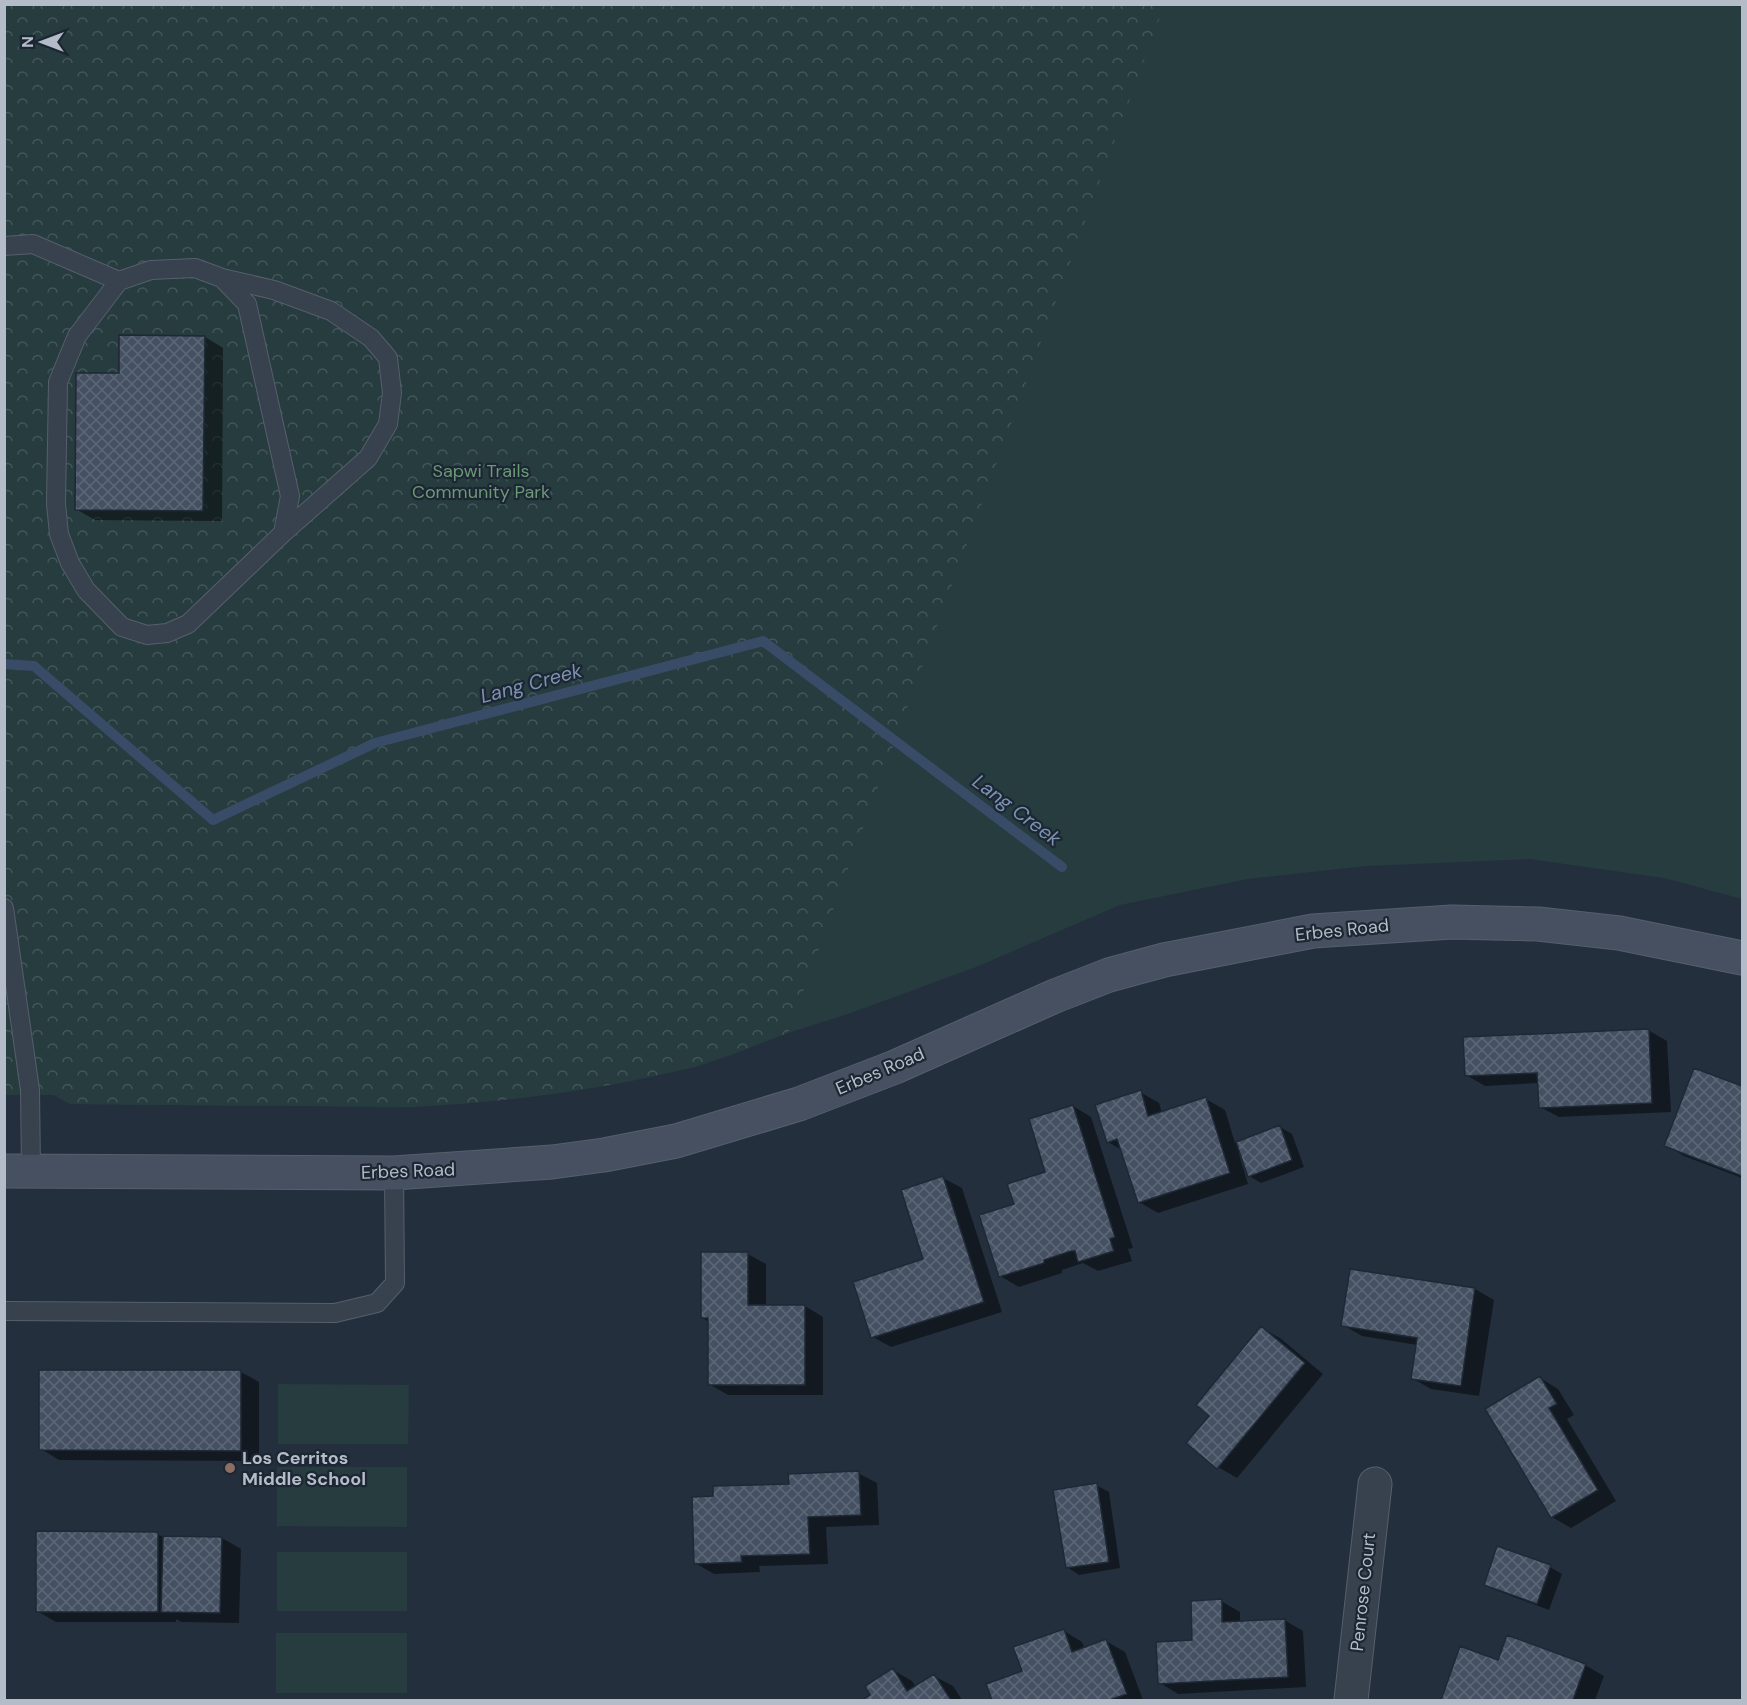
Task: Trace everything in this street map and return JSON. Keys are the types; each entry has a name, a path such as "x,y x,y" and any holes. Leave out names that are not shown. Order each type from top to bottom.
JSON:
{"main road":[{"name":"Erbes Road","path":"18,1171 394,1173 552,1162 676,1141 800,1104 895,1067 1055,996 1109,975 1164,960 1313,931 1452,922 1538,924 1620,933 1743,958"}],"street":[{"name":"Penrose Court","path":"1351,1701 1375,1484"}],"lane":[{"path":"4,246 33,244 119,281"},
{"path":"195,268 222,278 274,290 331,311 371,338 388,358 392,393 388,424 368,458 283,533 188,624 167,633 147,635 122,627 86,590 70,563 59,534 56,504 58,382 76,336 119,281 151,270 195,268"},
{"path":"222,278 247,304 290,496 283,533"},
{"path":"4,908 30,1090 18,1171"},
{"path":"4,1311 335,1313 377,1303 395,1283 394,1173"}],"green space":[{"name":"Sapwi Trails Community Park","path":"5,5 1742,5 1742,899 1664,878 1529,859 1366,866 1248,879 1120,905 976,967 848,1014 788,1033 696,1067 621,1083 520,1098 413,1107 70,1104 54,1095 5,1095"},
{"name":"Sapwi Trails Community Park","path":"5,5 1161,5 1161,14 788,1033 717,1060 659,1075 554,1094 448,1105 413,1107 70,1104 54,1095 5,1095"},
{"path":"278,1384 409,1385 408,1444 278,1444"},
{"path":"277,1467 407,1467 407,1527 277,1526"},
{"path":"277,1552 407,1552 407,1611 277,1611"},
{"path":"276,1633 407,1633 407,1693 276,1693"}],"building":[{"path":"119,335 205,336 203,511 75,510 76,373 119,373"},
{"path":"1649,1029 1652,1103 1539,1108 1537,1073 1465,1076 1463,1037"},
{"path":"1694,1068 1742,1086 1742,1176 1664,1146"},
{"path":"1141,1090 1148,1116 1206,1097 1230,1173 1138,1203 1117,1139 1107,1143 1095,1105"},
{"path":"1073,1105 1115,1237 1110,1239 1114,1251 1078,1262 1075,1251 1071,1251 1044,1260 1044,1263 999,1277 979,1215 1014,1204 1007,1184 1045,1172 1029,1119"},
{"path":"1280,1125 1292,1160 1248,1177 1236,1142"},
{"path":"943,1176 984,1302 871,1338 853,1282 923,1259 901,1190"},
{"path":"701,1252 748,1252 748,1305 805,1305 805,1385 708,1385 708,1318 701,1318"},
{"path":"1350,1269 1475,1288 1461,1386 1411,1379 1417,1338 1341,1326"},
{"path":"1261,1326 1305,1363 1217,1469 1186,1443 1209,1416 1196,1405"},
{"path":"39,1370 241,1370 241,1451 39,1450"},
{"path":"1540,1376 1557,1404 1549,1408 1598,1490 1551,1518 1485,1409"},
{"path":"859,1471 861,1515 808,1517 810,1554 741,1556 742,1562 694,1564 692,1497 713,1496 713,1486 789,1484 788,1474"},
{"path":"1097,1483 1109,1562 1066,1568 1053,1490"},
{"path":"36,1531 158,1532 158,1612 36,1612"},
{"path":"163,1536 222,1537 220,1613 161,1612"},
{"path":"1497,1546 1551,1565 1537,1604 1484,1585"},
{"path":"1222,1599 1222,1622 1285,1619 1288,1677 1158,1684 1156,1642 1192,1640 1191,1601"},
{"path":"1064,1629 1072,1652 1106,1639 1127,1694 1109,1700 992,1700 986,1684 1022,1671 1013,1647"},
{"path":"1507,1635 1586,1664 1573,1700 1441,1700 1460,1646 1498,1660"},
{"path":"893,1668 907,1691 934,1674 951,1700 862,1700 870,1695 865,1686"}],"waterway":[{"name":"Lang Creek","path":"4,664 34,666 213,820 375,743 763,641 1062,867"}],"place":[{"name":"Los Cerritos Middle School","path":"230,1468"}]}
